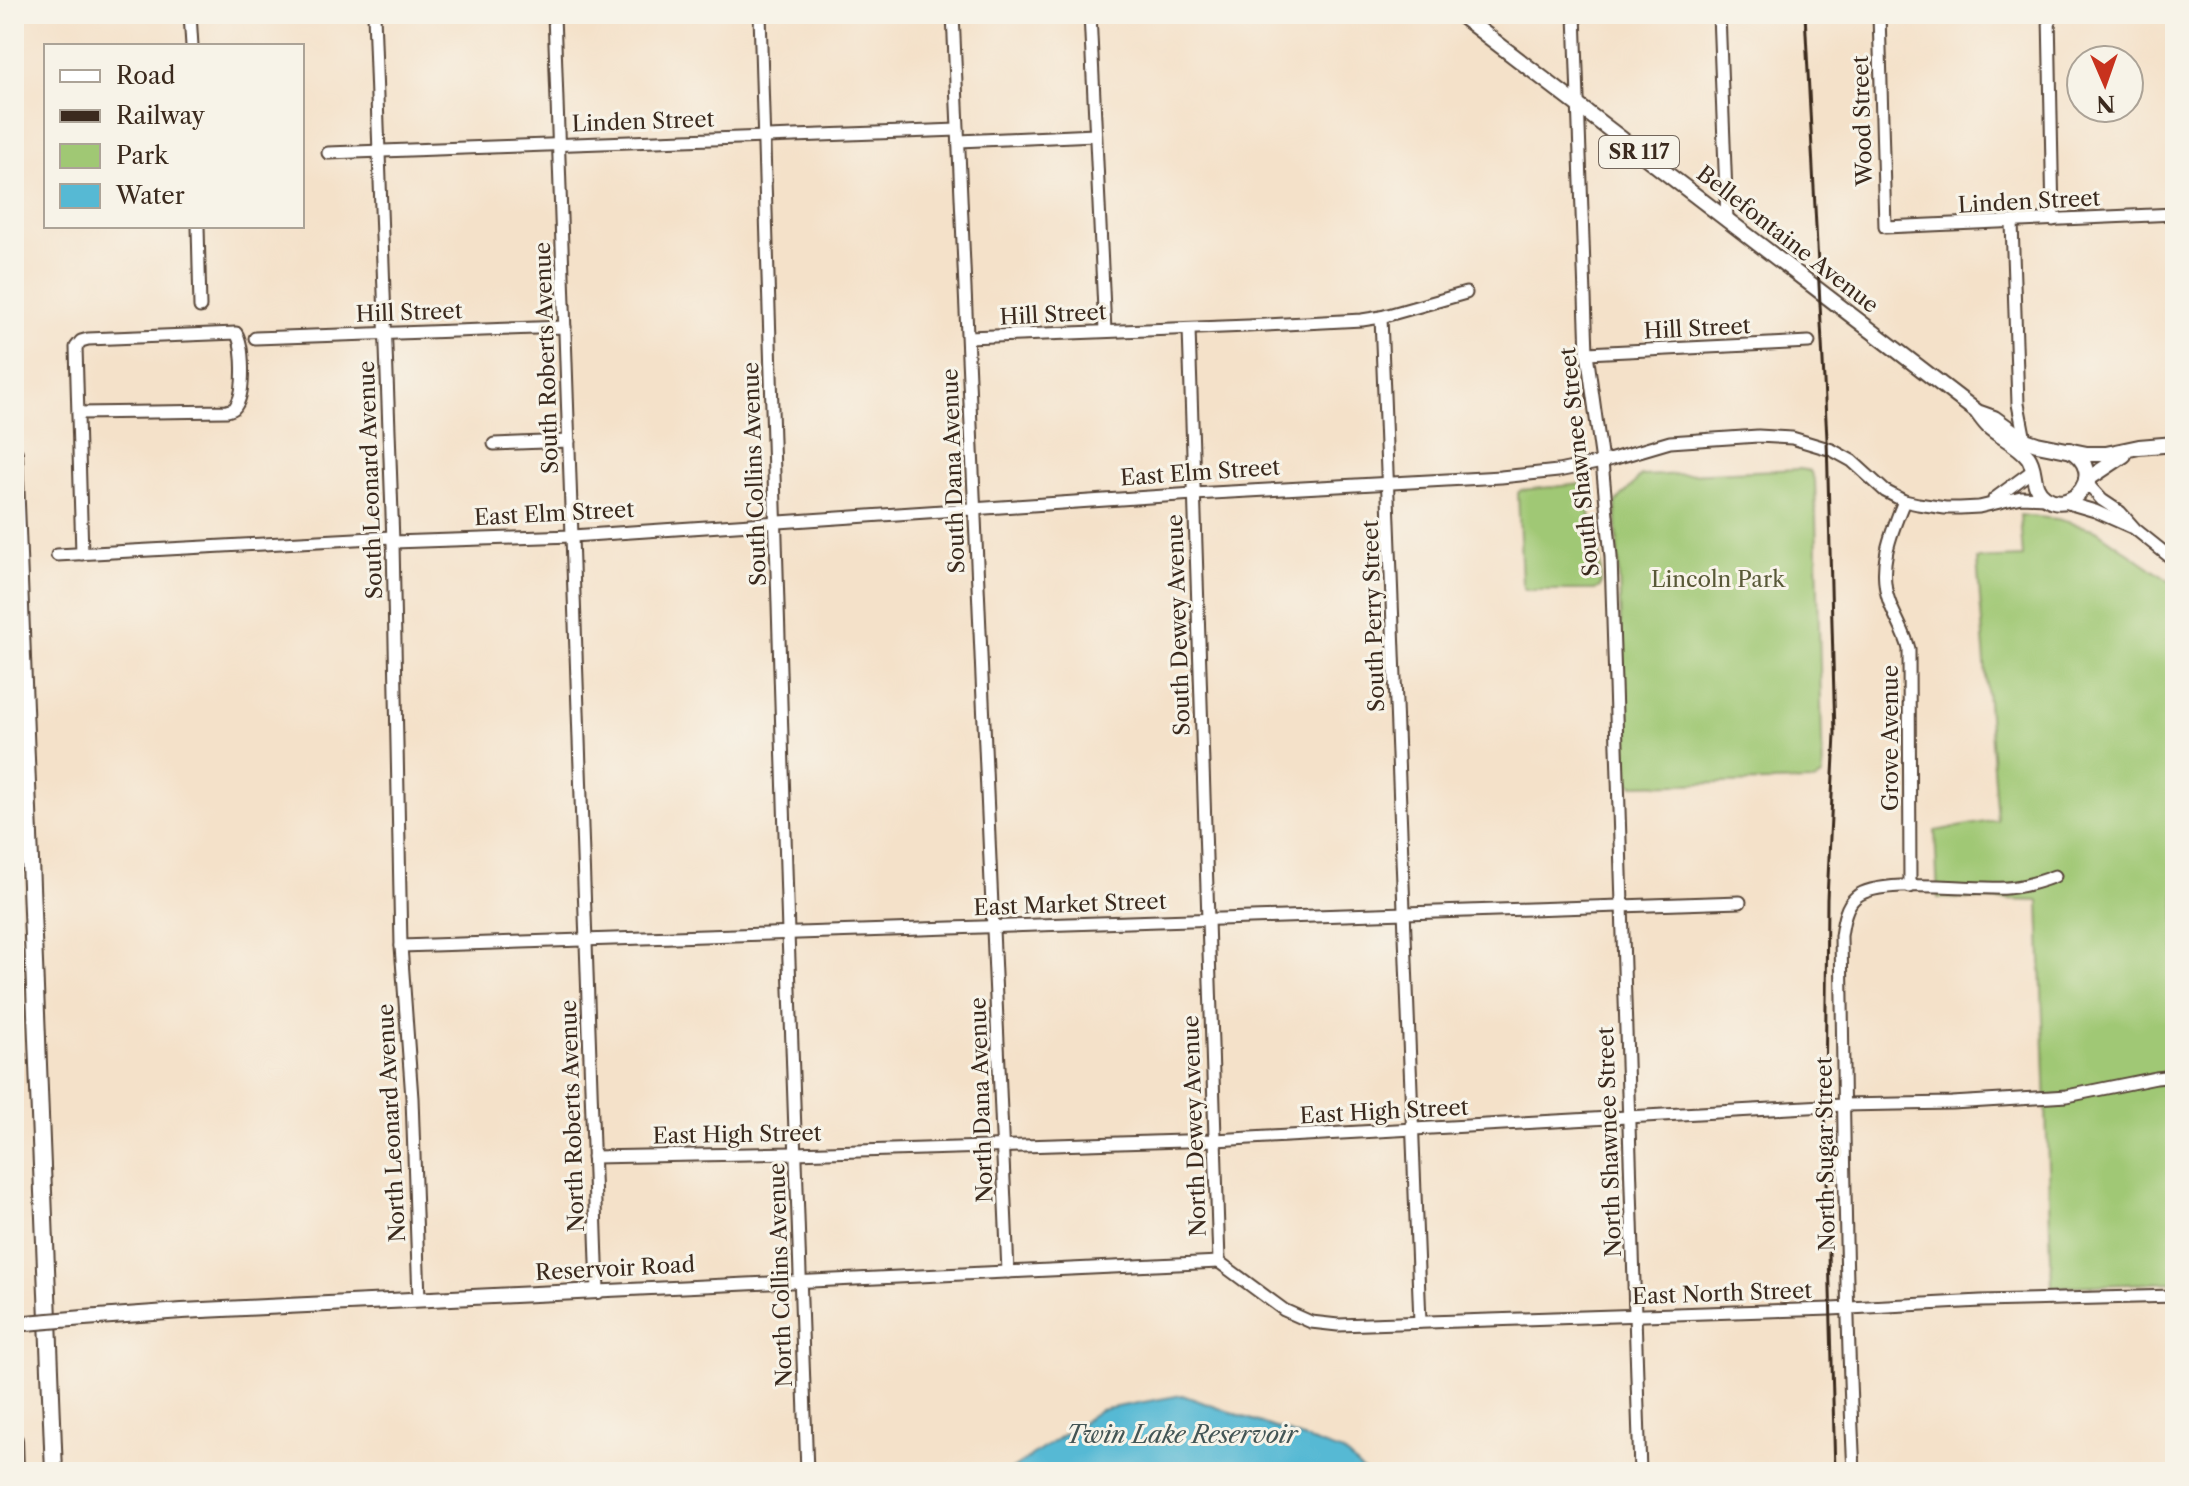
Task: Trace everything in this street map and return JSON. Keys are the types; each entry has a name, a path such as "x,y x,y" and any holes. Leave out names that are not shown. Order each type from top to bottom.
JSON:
{"highway":[{"path":"14,453 54,1472"},
{"path":"14,1440 15,1472"}],"main road":[{"name":"Bellefontaine Avenue","path":"1459,14 1976,411 1989,427 2023,452 2032,469"},
{"name":"Bellefontaine Avenue","path":"1976,411 1994,418 2025,440 2066,449"},
{"name":"SR 117","path":"2066,449 2098,455 2175,444"},
{"path":"2032,469 2045,453 2066,449 2076,454 2083,463 2088,480"},
{"name":"SR 117","path":"2032,469 2036,487 2053,499 2069,499 2080,493 2088,480 2133,449"},
{"name":"Reservoir Road","path":"14,1324 182,1311 598,1291"}],"street":[{"path":"190,14 192,44"},
{"name":"South Leonard Avenue","path":"374,14 392,540 401,946"},
{"name":"South Roberts Avenue","path":"554,14 586,940"},
{"name":"South Collins Avenue","path":"760,14 788,933"},
{"name":"South Dana Avenue","path":"953,14 993,926"},
{"path":"1090,14 1105,331"},
{"name":"South Shawnee Street","path":"1575,14 1587,353 1611,547 1621,906"},
{"path":"1719,14 1727,220"},
{"name":"Wood Street","path":"1879,14 1885,227"},
{"path":"2049,14 2053,220"},
{"name":"Linden Street","path":"328,153 764,137 1095,135"},
{"name":"Linden Street","path":"1885,227 2175,214"},
{"path":"2012,222 2018,404 2025,440"},
{"path":"198,228 200,307"},
{"path":"1381,317 1466,293"},
{"name":"Hill Street","path":"968,337 1189,329 1381,317"},
{"name":"South Perry Street","path":"1381,317 1420,1322"},
{"name":"Hill Street","path":"255,338 565,327"},
{"name":"South Dewey Avenue","path":"1189,329 1208,919"},
{"path":"78,413 233,409 241,391 241,341 236,333 88,339 76,347 82,554"},
{"name":"Hill Street","path":"1587,353 1809,342"},
{"path":"2009,429 2018,404"},
{"name":"East Elm Street","path":"57,555 392,540 572,536 1528,475 1602,462 1683,441 1758,436 1792,438 1832,450 1852,461 1885,491 1904,501 1945,508 1979,507 2021,497 2053,499"},
{"path":"494,444 569,441"},
{"path":"1987,504 2032,469"},
{"path":"2088,480 2097,496 2120,512 2135,529 2175,561"},
{"path":"2053,499 2095,511 2135,529"},
{"name":"Grove Avenue","path":"1904,501 1889,542 1885,571 1888,599 1905,633 1909,649 1910,887"},
{"path":"1910,887 2007,888 2029,885 2055,876"},
{"name":"North Sugar Street","path":"1854,1472 1841,936 1850,902 1858,894 1883,886 1910,887"},
{"name":"East Market Street","path":"401,946 1740,902"},
{"name":"North Shawnee Street","path":"1621,906 1640,1472"},
{"name":"North Dewey Avenue","path":"1208,919 1219,1262 1275,1303"},
{"name":"North Dana Avenue","path":"993,926 1008,1272"},
{"name":"North Collins Avenue","path":"788,933 807,1472"},
{"name":"North Roberts Avenue","path":"586,940 598,1291"},
{"name":"North Leonard Avenue","path":"401,946 412,1098 419,1299"},
{"name":"East High Street","path":"593,1157 1215,1140 1843,1105 1952,1103 2067,1096 2172,1076"},
{"name":"Reservoir Road","path":"598,1291 1219,1262"},
{"name":"East North Street","path":"1275,1303 1299,1318 1322,1324 2175,1296"}],"green space":[{"name":"Lincoln Park","path":"1810,471 1815,481 1823,776 1815,781 1633,785 1627,777 1616,503 1641,476"},
{"path":"1587,486 1589,510 1600,552 1601,586 1595,590 1524,589 1518,493 1521,490"},
{"path":"2020,515 2057,519 2096,530 2175,585 2175,1282 2052,1287 2039,901 1938,898 1935,831 1997,820 1977,559 2023,557"}],"water":[{"name":"Twin Lake Reservoir","path":"1182,1395 1343,1452 1364,1472 1008,1472 1100,1410"}],"railway":[{"path":"1805,14 1827,439 1835,734 1827,899 1825,1106 1835,1472"}]}
